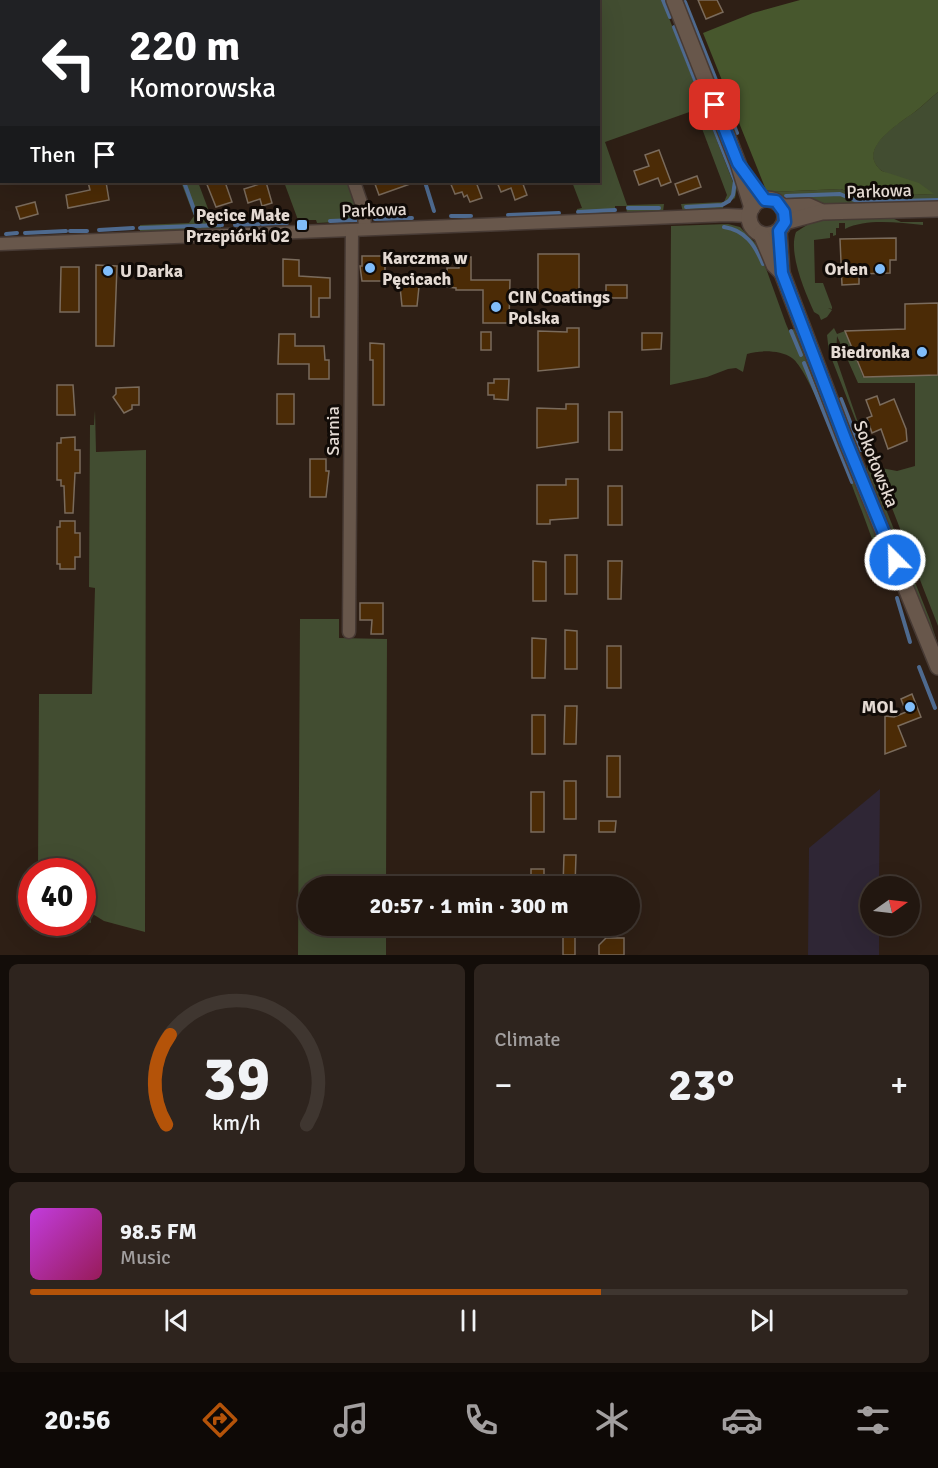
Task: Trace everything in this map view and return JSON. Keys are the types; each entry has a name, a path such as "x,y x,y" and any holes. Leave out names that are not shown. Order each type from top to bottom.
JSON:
{"street":[{"path":"674,0 755,208 752,227 761,234 770,235 782,220 776,201 755,208"},
{"name":"Sarnia","path":"350,632 359,230 364,211 354,183"},
{"name":"Parkowa","path":"782,220 809,206 822,212 938,209"},
{"name":"Parkowa","path":"0,244 716,216 755,208"},
{"name":"Sokołowska","path":"782,220 782,273 846,441 938,667"},
{"name":"Sokołowska","path":"761,234 774,265 782,273"}],"shaded area":[{"path":"880,789 879,876 860,876 860,936 879,936 879,955 808,955 809,848"}],"green space":[{"path":"600,0 662,0 733,182 739,181 740,186 737,187 735,198 723,206 723,210 683,212 681,204 724,202 727,195 695,110 605,142 627,205 664,204 663,212 627,213 626,206 615,206 615,214 577,216 577,209 582,208 572,183 600,183"},
{"path":"800,0 938,0 938,92 883,137 874,154 875,163 882,171 919,183 934,194 861,197 841,189 770,192 766,190 703,33 753,13"},
{"path":"938,92 938,203 827,206 787,199 770,192 841,189 861,197 933,194 882,171 875,163 873,154 876,145 891,129"},
{"path":"181,183 198,183 210,214 221,222 221,229 140,233 140,225 189,223 194,216"},
{"path":"284,183 348,183 360,212 357,221 317,223 316,220 298,220"},
{"path":"892,218 901,222 923,222 923,225 873,222 845,229 845,223 839,223 836,235 833,236 833,233 830,233 830,238 814,240 815,283 823,283 832,307 832,309 828,308 832,310 827,317 821,320 814,312 799,272 794,251 796,232 807,225 807,221"},
{"path":"728,224 740,227 758,246 786,324 789,331 794,329 798,337 892,573 881,576 880,560 826,420 802,370 792,358 776,352 764,351 747,354 743,372 736,368 728,369 707,377 670,385 671,226"},
{"path":"834,328 837,334 845,331 863,377 938,375 938,626 876,467 897,471 915,466 915,383 858,383 837,336 836,358 868,452 829,352 827,335"},
{"path":"95,410 96,452 146,450 145,932 104,921 96,916 96,858 38,858 39,694 92,694 95,588 89,587 90,425 94,425"},
{"path":"868,464 930,620 938,645 866,474"},
{"path":"300,619 339,619 339,638 387,639 386,876 298,876"},
{"path":"298,936 386,936 386,955 298,955"}],"building":[{"path":"698,0 717,0 723,12 706,19"},
{"path":"659,150 671,182 661,186 658,178 639,185 634,171 649,166 645,155"},
{"path":"697,176 701,187 679,195 675,184"},
{"path":"88,183 106,183 109,200 68,208 66,195 90,190"},
{"path":"206,183 225,183 232,202 216,207"},
{"path":"266,183 272,203 262,206 260,199 248,203 244,189"},
{"path":"378,183 413,183 379,195 375,184"},
{"path":"450,183 476,183 482,198 470,202 467,195 464,197 462,192 455,194"},
{"path":"497,183 524,183 527,195 515,200 511,188 501,192"},
{"path":"35,202 38,214 20,219 16,207"},
{"path":"896,238 896,260 890,260 890,273 859,274 859,284 842,285 840,239"},
{"path":"538,254 579,254 579,293 538,294"},
{"name":"Karczma w Pęcicach","path":"362,256 385,256 385,281 362,281 360,266 362,266"},
{"name":"CIN Coatings Polska","path":"459,257 471,257 471,280 510,280 509,323 483,323 483,290 456,290 456,288 447,287 447,268 459,268"},
{"path":"283,259 299,260 299,276 330,278 330,298 319,298 319,317 311,317 311,286 283,286"},
{"path":"96,265 117,266 114,346 96,346"},
{"path":"61,267 79,267 79,312 60,312"},
{"path":"399,277 420,277 417,306 402,306"},
{"path":"606,285 627,285 627,298 606,298"},
{"path":"938,303 938,375 864,377 845,331 905,329 905,304"},
{"path":"567,328 579,328 579,367 538,371 538,331 567,332"},
{"path":"481,332 491,332 491,350 481,350"},
{"path":"642,333 662,333 661,349 642,350"},
{"path":"279,334 295,334 295,346 324,346 325,360 329,360 329,379 309,379 309,364 278,364"},
{"path":"370,343 384,344 384,405 373,405 373,360 370,360"},
{"path":"494,379 509,379 508,400 494,399 494,395 488,395 488,383 494,383"},
{"path":"57,385 73,385 75,415 57,415"},
{"path":"139,387 139,405 132,405 132,409 124,413 113,397 116,394 116,388"},
{"path":"277,394 294,394 294,424 277,424"},
{"path":"877,396 880,405 894,399 906,429 907,441 888,449 881,429 872,433 867,418 872,416 866,400"},
{"path":"566,404 578,404 578,442 537,448 537,408 566,409"},
{"path":"609,412 622,412 622,450 609,450"},
{"path":"75,437 75,450 80,450 80,473 75,473 73,513 65,513 64,486 61,486 61,480 57,480 57,443 61,443 61,438"},
{"path":"310,459 326,459 326,471 329,471 326,497 310,497"},
{"path":"566,479 578,479 578,518 550,520 550,524 537,524 537,485 566,485"},
{"path":"608,486 622,486 622,525 608,525"},
{"path":"60,521 75,521 75,533 80,533 80,557 75,557 75,569 60,569 60,564 57,564 57,527 60,527"},
{"path":"565,555 577,555 577,594 565,594"},
{"path":"533,561 546,562 546,601 533,601"},
{"path":"608,561 622,561 621,599 608,599"},
{"path":"360,603 383,603 383,634 371,634 372,620 360,620"},
{"path":"565,630 577,631 577,669 565,669"},
{"path":"532,638 546,639 545,678 532,678"},
{"path":"607,646 621,646 621,688 607,688"},
{"path":"912,694 921,717 898,726 906,746 885,754 885,716 894,717 906,712 901,699"},
{"path":"565,706 577,706 576,744 564,744"},
{"path":"532,715 545,715 545,754 532,754"},
{"path":"607,756 620,756 620,797 607,797"},
{"path":"564,781 576,781 576,819 564,819"},
{"path":"531,792 544,792 544,832 531,832"},
{"path":"599,821 616,821 615,832 599,832"},
{"path":"564,855 576,855 575,876 563,876"},
{"path":"531,869 544,869 544,876 531,876"},
{"path":"563,936 575,936 575,955 563,955"},
{"path":"606,938 624,938 624,955 599,955 599,945"}],"waterway":[{"path":"663,0 670,17"},
{"path":"685,2 737,133"},
{"path":"674,27 735,181 733,195 729,201"},
{"path":"184,183 200,226"},
{"path":"425,183 434,211"},
{"path":"786,196 840,194 859,202 938,200"},
{"path":"686,207 722,205 729,201"},
{"path":"628,208 659,208"},
{"path":"578,212 615,210"},
{"path":"508,215 559,213"},
{"path":"451,216 471,216"},
{"path":"375,219 412,218"},
{"path":"330,221 357,220"},
{"path":"262,224 287,223"},
{"path":"235,225 259,224"},
{"path":"140,228 222,225"},
{"path":"724,227 743,235 763,264"},
{"path":"99,230 133,228"},
{"path":"25,233 66,231"},
{"path":"70,231 87,231"},
{"path":"6,234 17,233"},
{"path":"791,331 801,355"},
{"path":"804,363 852,482"},
{"path":"841,399 861,450"},
{"path":"897,598 910,642"},
{"path":"919,667 935,708"}],"place":[{"name":"Pęcice Małe Przepiórki 02","path":"302,225"},
{"name":"Karczma w Pęcicach","path":"370,268"},
{"name":"Orlen","path":"880,269"},
{"name":"U Darka","path":"108,271"},
{"name":"CIN Coatings Polska","path":"496,307"},
{"name":"Biedronka","path":"922,352"},
{"name":"MOL","path":"910,707"}],"route":[{"path":"715,105 738,163 765,200 776,201 784,212 785,222 779,231 778,239 782,273 846,441 895,560"}]}
